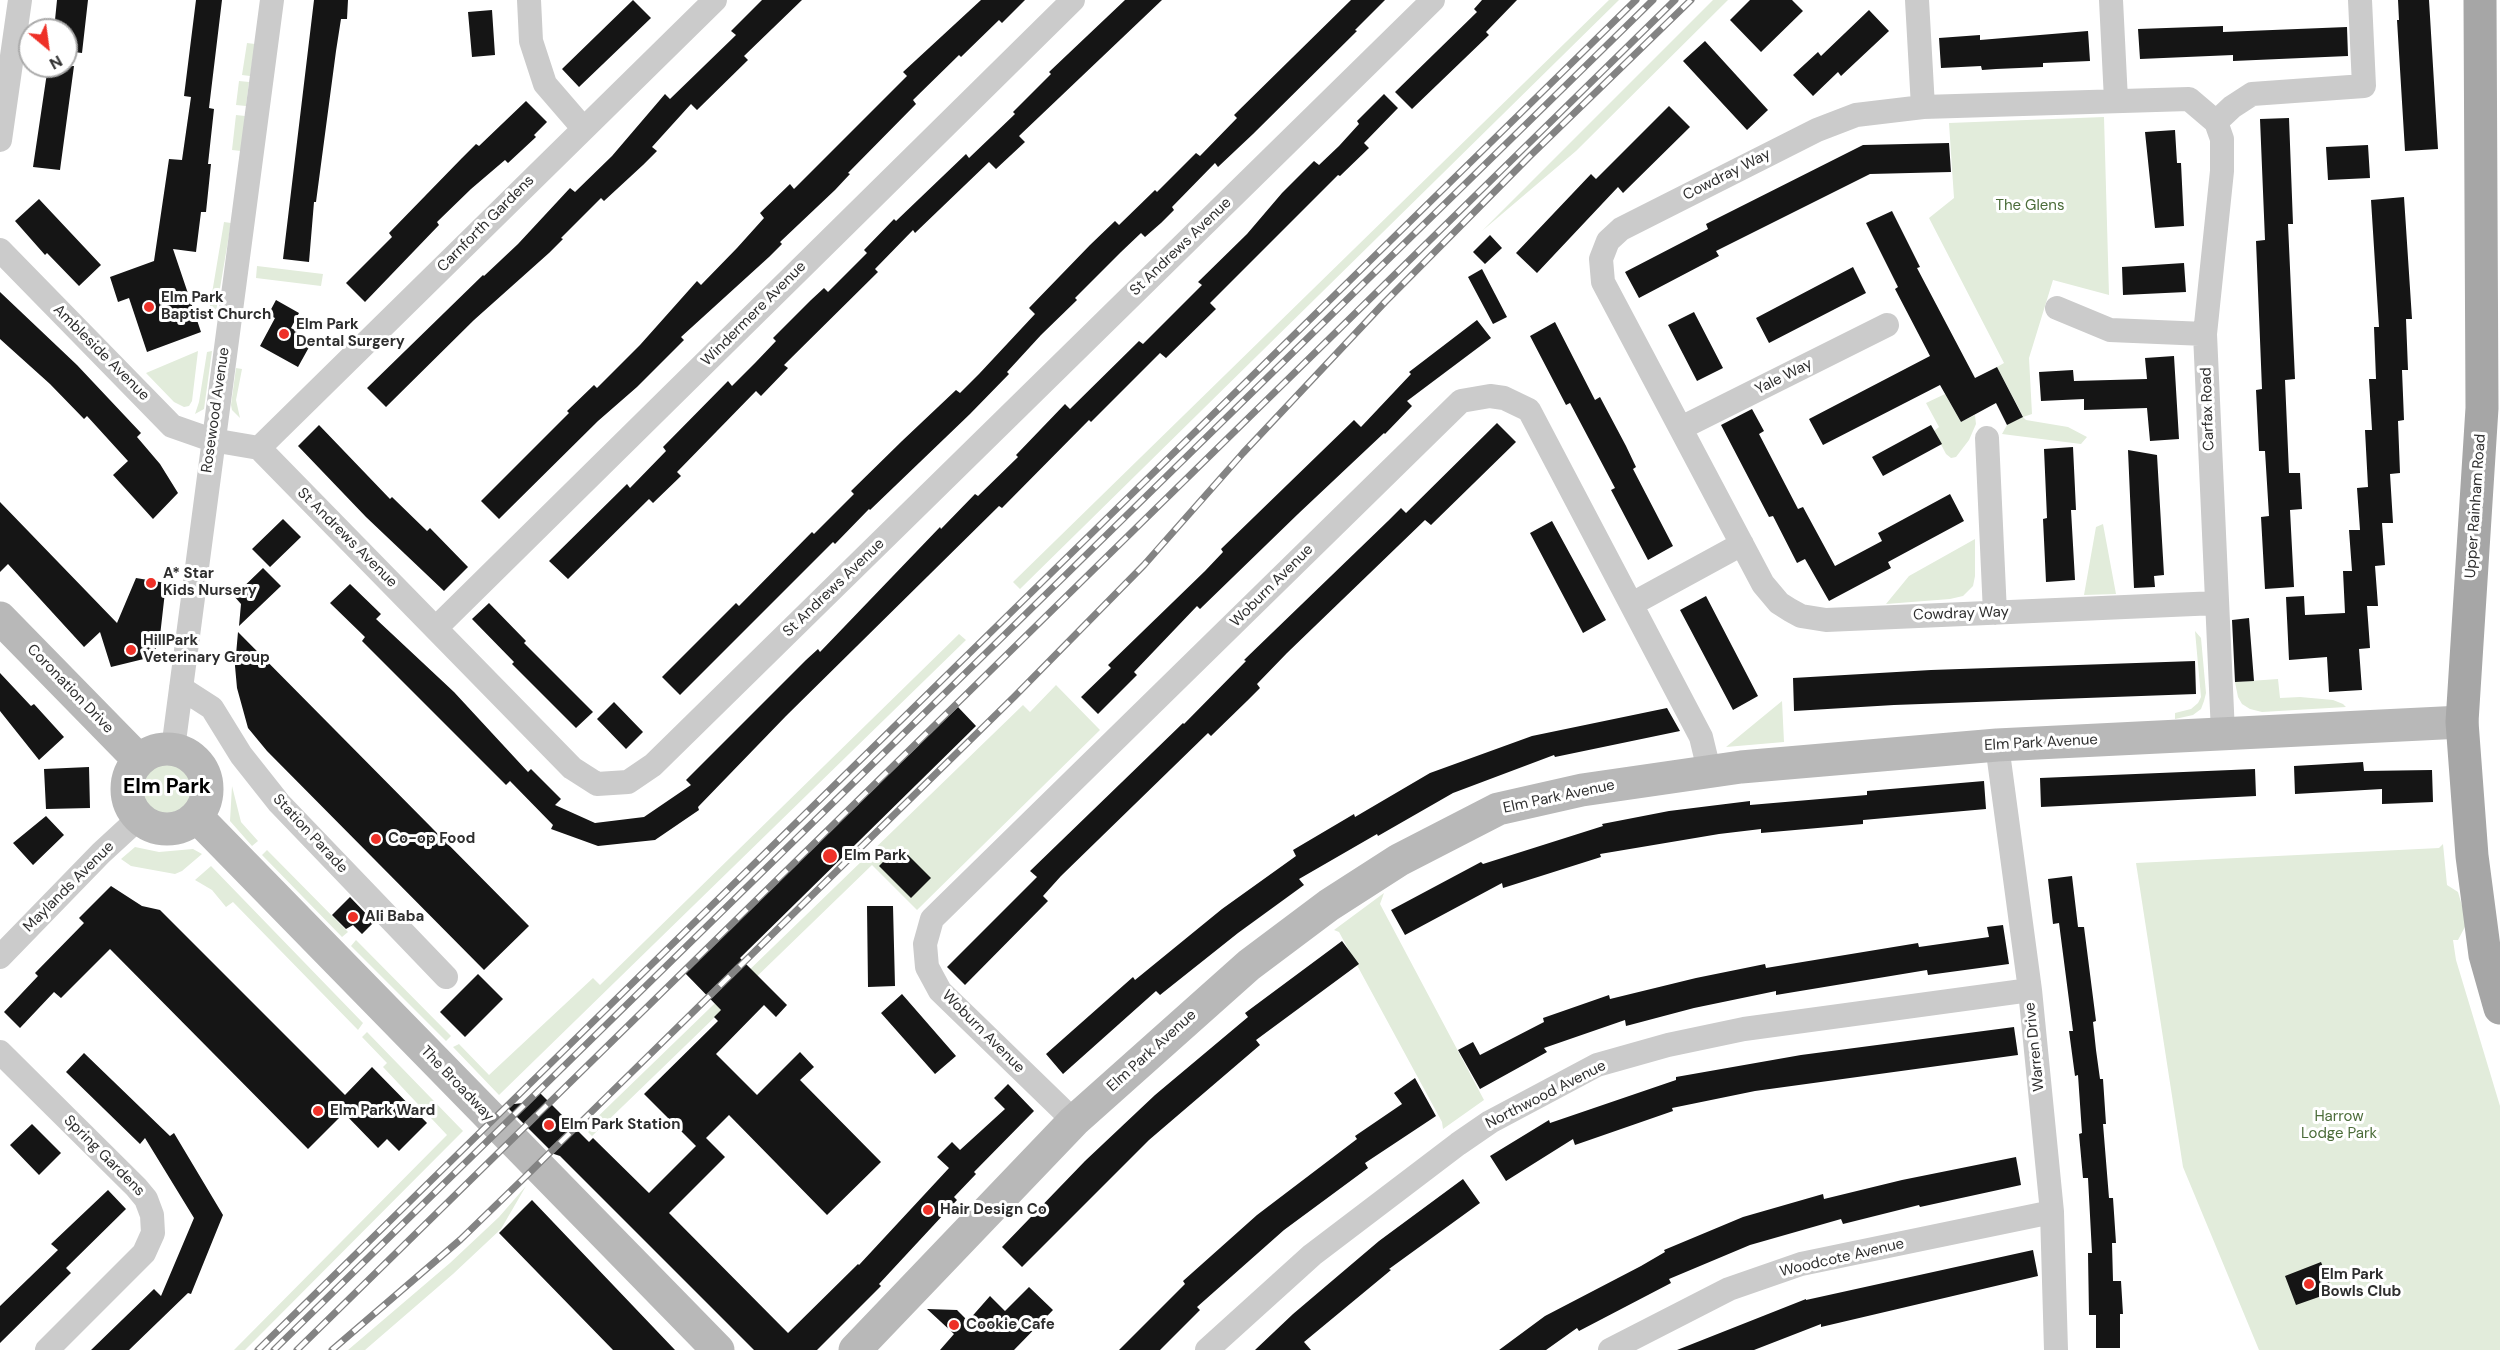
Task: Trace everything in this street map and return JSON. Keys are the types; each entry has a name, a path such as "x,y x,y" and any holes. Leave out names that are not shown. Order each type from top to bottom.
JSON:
{"main road":[{"name":"Upper Rainham Road","path":"2480,0 2482,408 2462,722 2472,856 2485,955 2500,1008"}],"street":[{"path":"0,140 20,0"},
{"name":"Rosewood Avenue","path":"173,749 212,440 272,0"},
{"path":"529,0 531,41 545,84 583,128"},
{"name":"Carnforth Gardens","path":"259,448 715,0"},
{"name":"Windermere Avenue","path":"436,628 1073,0"},
{"name":"St Andrews Avenue","path":"259,448 572,768 597,784 628,782 653,765 1433,0"},
{"path":"1917,0 1923,107"},
{"path":"2111,0 2116,100"},
{"path":"2216,122 2232,107 2252,94 2364,86 2360,0"},
{"name":"Cowdray Way","path":"2216,122 2189,99 1923,107 1856,115 1817,130 1621,229 1608,241 1601,259 1603,282 1742,544 1770,594 1779,603 1801,615 1826,620 2217,603"},
{"name":"Carfax Road","path":"2216,122 2222,139 2222,171 2205,334 2223,733"},
{"name":"Ambleside Avenue","path":"0,250 172,426 212,440"},
{"path":"2057,308 2110,330 2205,334"},
{"name":"Yale Way","path":"1681,428 1887,325"},
{"name":"Woburn Avenue","path":"1074,1121 940,991 927,967 925,944 932,919 1461,401 1490,396 1504,398 1529,410 1701,737 1709,770"},
{"path":"1987,438 1995,613"},
{"path":"212,440 259,448"},
{"path":"1632,604 1742,544"},
{"name":"Coronation Drive","path":"0,618 139,760"},
{"name":"Station Parade","path":"181,688 212,708 241,755 279,803 446,977"},
{"name":"Elm Park Avenue","path":"855,1350 1074,1121 1249,965 1329,905 1399,860 1498,809 1582,790 1709,770 1997,745 2462,722"},
{"name":"Warren Drive","path":"1997,745 2030,990 2052,1212 2056,1350"},
{"path":"173,749 190,755 202,767 208,784 206,802 197,818 174,830 161,830 149,826 138,818 129,805 126,789 130,773 139,760 155,750 173,749"},
{"name":"Maylands Avenue","path":"0,957 138,818"},
{"name":"The Broadway","path":"197,818 718,1350"},
{"name":"Northwood Avenue","path":"1207,1350 1312,1255 1458,1144 1490,1122 1597,1065 1744,1029 2030,990"},
{"name":"Spring Gardens","path":"0,1052 136,1187 146,1198 152,1215 153,1233 144,1253 47,1350"},
{"name":"Woodcote Avenue","path":"1610,1350 1729,1289 1801,1264 2052,1212"}],"green space":[{"path":"1609,0 1619,0 1020,589 1013,582"},
{"path":"1713,0 1728,0 1576,151 1482,231"},
{"path":"247,43 255,44 250,76 242,75"},
{"path":"239,81 249,82 246,106 236,105"},
{"path":"236,115 245,116 241,151 232,150"},
{"name":"The Glens","path":"2104,117 2109,295 2053,280 2029,358 2032,414 2023,417 2026,420 2068,427 2087,437 2081,444 2002,434 2007,425 2023,416 1997,367 2004,363 1929,218 1954,198 1949,123"},
{"path":"224,222 231,223 215,318 208,317"},
{"path":"257,266 323,274 321,286 256,278"},
{"path":"198,351 192,401 189,406 184,407 174,402 146,373"},
{"path":"212,351 204,409 195,414 207,352"},
{"path":"236,368 242,369 236,400 240,418 232,410 231,405"},
{"path":"1945,394 1961,422 1975,415 1976,424 1969,440 1956,457 1951,458 1946,454 1934,431 1939,427 1926,403"},
{"path":"2103,524 2116,594 2084,595 2096,527"},
{"path":"1975,539 1973,586 1963,596 1886,604 1909,576"},
{"path":"2195,631 2201,638 2206,693 2201,709 2193,715 2175,719 2175,713 2191,709 2201,697"},
{"path":"959,634 966,640 499,1095 453,1047 459,1044 489,1075 593,978 600,985"},
{"path":"2278,679 2280,698 2333,700 2346,707 2262,712 2242,704 2238,697 2235,682"},
{"path":"1056,685 1100,730 917,910 872,865 592,1136 585,1129 1023,705 1030,712"},
{"path":"1782,701 1784,742 1726,747"},
{"path":"162,761 172,761 186,768 193,787 186,806 172,813 162,813 152,809 145,802 141,792 141,782 145,772 152,765"},
{"path":"232,786 241,822 258,841 252,846 230,821"},
{"name":"Harrow Lodge Park","path":"2443,844 2447,885 2458,892 2467,923 2458,940 2453,940 2456,960 2500,1106 2500,1350 2259,1350 2183,1167 2136,863 2439,848"},
{"path":"135,847 159,852 193,849 202,854 175,874 131,866 121,859"},
{"path":"267,850 348,932 342,937 262,855"},
{"path":"211,866 363,1023 358,1030 233,902 226,907 212,890 195,880"},
{"path":"1384,893 1380,904 1484,1100 1443,1129 1442,1122 1339,932 1334,930"},
{"path":"356,940 451,1036 446,1041 351,946"},
{"path":"367,1032 463,1131 245,1350 234,1350 447,1135 383,1067 387,1063 362,1037"},
{"path":"526,1186 501,1229 453,1274 365,1350 348,1350 450,1263 499,1217"}],"building":[{"path":"57,0 88,0 82,53 78,52 78,18 55,18"},
{"path":"196,0 222,0 209,108 214,109 208,164 211,164 206,212 201,212 196,252 173,249 201,332 147,352 129,298 118,302 110,277 154,261 169,159 182,160 191,97 184,96"},
{"path":"314,0 348,0 347,19 341,19 336,51 316,202 314,202 309,262 283,259"},
{"path":"633,0 651,18 579,87 562,69"},
{"path":"762,0 802,0 744,56 748,60 697,110 691,104 652,147 657,151 643,165 604,201 601,198 549,253 474,320 386,407 367,388 518,244 570,188 575,192 612,156 665,94 670,99 736,35 731,31"},
{"path":"981,0 1025,0 1002,23 999,20 961,57 959,55 913,100 916,104 848,173 850,174 835,190 780,242 782,244 681,337 684,340 637,387 598,421 499,519 481,501 569,413 567,411 594,385 597,388 640,345 697,281 701,285 737,248 764,218 760,213 790,184 794,189 907,76 903,72"},
{"path":"1125,0 1162,0 1019,136 1025,142 996,169 989,162 915,233 913,230 875,269 878,272 784,365 788,368 761,396 756,391 677,472 681,476 653,503 649,499 568,579 549,561 627,484 630,488 666,451 663,447 728,381 732,386 776,341 773,338 811,300 824,288 828,292 867,253 864,250 894,219 896,221 966,154 969,158 1015,114 1013,112 1051,74 1049,72"},
{"path":"1351,0 1385,0 1355,30 1357,31 1253,134 1218,167 1215,163 1172,207 1174,210 1161,223 1145,237 1141,233 1121,252 1075,298 1077,300 1041,335 1007,372 1009,374 970,414 835,544 833,542 680,695 662,677 736,603 739,606 812,532 814,534 854,494 851,491 902,441 956,390 960,393 979,374 1035,314 1029,308 1090,245 1115,221 1119,225 1155,190 1157,192 1196,153 1200,156 1237,118 1234,115"},
{"path":"1482,0 1517,0 1486,32 1489,35 1412,109 1395,92 1477,12 1474,9"},
{"path":"1750,0 1792,0 1803,11 1761,52 1730,20"},
{"path":"2398,0 2429,0 2438,149 2405,151 2397,20 2399,20"},
{"path":"492,10 495,55 472,57 468,12"},
{"path":"1869,10 1889,31 1841,76 1838,72 1813,96 1793,75 1818,52 1821,56"},
{"path":"2223,26 2223,32 2347,27 2348,56 2233,61 2233,55 2140,59 2138,29"},
{"path":"2088,31 2090,61 2043,63 2043,67 1982,70 1981,66 1941,68 1939,38 1980,35 1980,40"},
{"path":"1705,41 1768,110 1747,130 1683,61"},
{"path":"46,78 72,78 60,170 33,167"},
{"path":"1384,94 1398,108 1364,143 1369,148 1340,176 1338,175 1210,303 1216,309 1166,358 1160,353 1091,422 1089,420 1002,508 999,506 786,716 698,807 699,810 655,840 598,846 551,829 553,825 510,781 506,785 362,641 365,637 330,603 350,584 381,614 376,619 454,692 528,772 531,769 561,799 555,805 595,823 644,817 691,785 686,780 806,660 818,649 820,652 940,527 941,529 975,494 978,496 1018,457 1016,455 1065,404 1070,409 1139,341 1143,344 1202,285 1198,282 1247,234 1282,193 1314,161 1319,165 1339,146 1359,124 1357,121"},
{"path":"526,101 547,122 534,135 536,137 508,163 505,160 471,189 437,222 439,225 365,302 346,283 392,237 389,233 462,158 476,144 479,146"},
{"path":"1669,106 1690,127 1623,193 1618,187 1537,273 1516,253 1591,174 1596,179"},
{"path":"2289,118 2293,224 2288,224 2295,379 2285,380 2289,473 2300,473 2302,509 2290,510 2294,587 2265,589 2261,517 2269,516 2265,451 2259,451 2256,390 2262,389 2256,241 2265,240 2260,119"},
{"path":"2175,130 2177,163 2181,163 2184,226 2155,228 2145,132"},
{"path":"1949,143 1951,172 1870,174 1716,251 1719,256 1639,298 1625,272 1708,229 1706,224 1863,145"},
{"path":"2368,145 2370,178 2328,180 2326,147"},
{"path":"2404,197 2412,319 2406,319 2408,370 2402,370 2404,420 2398,421 2400,473 2390,474 2393,523 2382,523 2385,565 2375,566 2378,606 2367,606 2370,648 2359,649 2362,690 2329,692 2327,657 2289,660 2286,597 2304,596 2305,615 2345,613 2343,571 2352,571 2349,530 2360,530 2357,488 2368,487 2365,430 2372,430 2369,379 2376,379 2374,327 2379,327 2371,200"},
{"path":"39,199 101,265 79,286 47,253 45,255 15,221"},
{"path":"1892,211 1920,267 1917,268 1975,378 1997,367 2023,417 2007,425 1996,403 1961,422 1940,385 1823,445 1809,419 1930,356 1895,289 1898,287 1866,223"},
{"path":"1490,235 1502,248 1485,264 1473,252"},
{"path":"2184,263 2186,292 2123,295 2122,267"},
{"path":"1853,267 1866,293 1769,343 1756,318"},
{"path":"1482,269 1507,317 1493,324 1468,277"},
{"path":"0,292 77,365 141,433 137,437 160,464 178,493 153,519 113,475 128,461 87,416 84,419 50,384 0,339"},
{"name":"Elm Park Dental Surgery","path":"276,300 299,313 291,328 313,340 298,367 260,346 275,318 268,315"},
{"path":"1694,312 1723,368 1697,381 1668,325"},
{"path":"1477,320 1491,338 1407,401 1412,406 1385,434 1200,609 1197,606 1134,672 1137,675 1098,714 1081,697 1111,668 1108,665 1223,552 1221,549 1354,420 1361,427 1411,374 1409,372"},
{"path":"1555,322 1595,400 1600,397 1626,446 1636,467 1633,469 1673,546 1648,560 1611,490 1615,488 1570,403 1566,405 1530,336"},
{"path":"2174,356 2179,439 2150,441 2147,408 2084,410 2084,399 2041,401 2039,372 2073,370 2074,381 2147,379 2145,358"},
{"path":"1752,409 1764,431 1759,434 1798,509 1803,507 1835,566 1882,541 1878,533 1950,494 1964,521 1888,562 1891,568 1829,601 1805,559 1797,563 1773,516 1769,517 1721,425"},
{"path":"1497,423 1516,442 1431,525 1425,520 1287,653 1257,684 1260,688 1247,701 1211,736 1208,733 1061,876 1043,896 1048,901 965,985 947,967 1037,877 1030,871 1184,724 1246,661 1244,660 1401,508 1406,513"},
{"path":"319,425 390,499 392,497 427,531 430,528 468,567 444,591 366,517 298,446"},
{"path":"1931,425 1942,444 1883,476 1872,457"},
{"path":"2073,447 2076,510 2071,510 2075,580 2046,582 2043,519 2047,518 2044,449"},
{"path":"2128,450 2157,455 2164,575 2154,576 2155,587 2134,588"},
{"path":"0,502 117,623 136,578 166,583 160,636 156,636 156,656 111,667 100,632 84,647 8,564 0,572"},
{"path":"283,519 301,537 270,567 252,549"},
{"path":"1552,521 1606,620 1583,633 1530,533"},
{"path":"263,568 281,586 239,626 241,604 234,596"},
{"path":"1706,596 1758,696 1733,710 1680,610"},
{"path":"489,603 526,641 524,643 593,712 576,728 512,664 514,662 472,619"},
{"path":"2249,618 2254,681 2235,682 2232,620"},
{"path":"238,632 529,926 484,970 267,751 248,728 237,688 235,666"},
{"path":"2195,661 2196,694 1794,711 1793,678 1931,670"},
{"path":"0,673 31,706 34,704 64,737 39,760 0,711"},
{"path":"614,702 643,732 626,749 597,719"},
{"path":"958,707 976,726 740,958 787,1005 776,1017 764,1005 716,1054 757,1095 800,1052 814,1067 800,1080 881,1162 827,1215 729,1115 706,1138 725,1157 669,1213 788,1333 859,1265 949,1168 937,1157 952,1142 960,1150 1005,1109 994,1098 1008,1084 1034,1111 974,1172 976,1174 954,1197 957,1200 879,1284 881,1286 817,1350 754,1350 560,1156 554,1154 505,1105 523,1103 537,1090 589,1142 593,1138 649,1193 696,1146 644,1094 718,1021 714,1017 721,1010 685,973"},
{"path":"1667,708 1680,731 1555,757 1554,755 1453,793 1378,836 1377,834 1299,879 1304,885 1238,933 1160,995 1156,991 1063,1074 1046,1054 1133,977 1135,980 1222,909 1296,856 1293,850 1354,814 1355,817 1430,773 1532,736"},
{"path":"2363,762 2364,771 2432,770 2433,802 2382,804 2382,789 2295,794 2294,766"},
{"path":"89,767 90,808 46,809 44,769"},
{"path":"2255,769 2256,796 2041,807 2040,778"},
{"path":"1984,781 1986,809 1863,820 1863,824 1761,833 1761,829 1600,854 1601,857 1503,888 1502,883 1405,935 1391,910 1481,862 1483,864 1603,826 1602,824 1669,811 1750,801 1750,805 1867,795 1867,791"},
{"path":"46,816 64,835 33,865 13,843"},
{"path":"899,846 931,878 911,898 879,866"},
{"path":"2072,876 2078,927 2084,927 2096,1021 2093,1022 2096,1050 2100,1079 2103,1079 2106,1124 2103,1124 2109,1198 2113,1198 2116,1243 2112,1243 2113,1281 2121,1281 2123,1314 2120,1314 2120,1348 2096,1348 2096,1315 2089,1315 2088,1253 2092,1253 2088,1178 2083,1178 2079,1134 2082,1133 2078,1075 2075,1076 2069,1031 2073,1031 2059,923 2053,924 2048,879"},
{"path":"111,886 142,906 160,910 345,1095 372,1067 427,1123 399,1151 387,1139 378,1148 344,1113 308,1149 110,949 61,998 54,992 20,1028 4,1012 38,976 35,973 84,923 79,918"},
{"path":"350,897 374,922 362,934 353,925 346,929 332,915"},
{"path":"867,906 893,906 895,986 868,987"},
{"path":"2003,925 2009,964 1928,975 1927,970 1776,995 1776,991 1694,1008 1626,1026 1625,1020 1544,1048 1547,1052 1480,1089 1458,1050 1473,1042 1480,1055 1544,1022 1543,1018 1609,995 1610,999 1765,964 1766,968 1918,943 1919,947 1989,937 1987,927"},
{"path":"1342,941 1359,964 1256,1040 1260,1045 1149,1140 1022,1267 1002,1247 1085,1161 1155,1095 1248,1017 1245,1013"},
{"path":"478,974 503,999 465,1037 440,1012"},
{"path":"902,994 956,1056 935,1074 881,1013"},
{"path":"2014,1027 2018,1055 1755,1091 1672,1108 1673,1111 1575,1145 1573,1139 1506,1181 1490,1156 1549,1120 1550,1123 1676,1080 1676,1077 1801,1055"},
{"path":"84,1053 170,1136 174,1133 223,1215 191,1294 188,1293 129,1350 91,1350 154,1289 161,1296 194,1218 145,1138 140,1144 66,1072"},
{"path":"1415,1078 1436,1116 1365,1163 1368,1168 1284,1230 1197,1307 1200,1310 1160,1350 1119,1350 1185,1284 1183,1281 1257,1215 1357,1139 1355,1136 1402,1104 1394,1093"},
{"path":"32,1124 61,1153 39,1175 10,1145"},
{"path":"2016,1157 2021,1185 1920,1207 1919,1205 1843,1224 1841,1219 1750,1245 1669,1279 1671,1283 1579,1331 1577,1328 1546,1350 1499,1350 1545,1316 1641,1266 1665,1252 1664,1250 1743,1217 1823,1194 1824,1199 1902,1180"},
{"path":"1463,1179 1480,1203 1389,1269 1391,1270 1304,1342 1311,1350 1255,1350 1293,1314 1379,1241"},
{"path":"108,1190 126,1209 66,1268 71,1273 0,1343 0,1306 58,1250 51,1244"},
{"path":"532,1200 675,1350 613,1350 499,1233"},
{"path":"2033,1250 2038,1276 1821,1327 1821,1324 1754,1350 1677,1350 1806,1299"},
{"name":"Elm Park Bowls Club","path":"2321,1262 2333,1292 2296,1305 2285,1276"},
{"path":"1029,1287 1053,1310 1014,1350 940,1350 954,1334 927,1309 957,1310 968,1321 990,1296 1005,1311"}],"railway":[{"path":"258,1350 1636,0"},
{"path":"274,1350 1653,0"},
{"path":"297,1350 1675,0"},
{"path":"332,1350 460,1240 1015,696 1144,565 1243,453 1385,302 1531,155 1691,0"}],"place":[{"name":"Elm Park Baptist Church","path":"149,307"},
{"name":"Elm Park Dental Surgery","path":"284,334"},
{"name":"A* Star Kids Nursery","path":"151,583"},
{"name":"HillPark Veterinary Group","path":"131,650"},
{"name":"Co-op Food","path":"376,839"},
{"name":"Elm Park","path":"830,856"},
{"name":"Ali Baba","path":"353,917"},
{"name":"Elm Park Ward","path":"318,1111"},
{"name":"Elm Park Station","path":"549,1125"},
{"name":"Hair Design Co","path":"928,1210"},
{"name":"Elm Park Bowls Club","path":"2309,1284"},
{"name":"Cookie Cafe","path":"954,1325"}],"district":[{"name":"Elm Park","path":"167,787"}]}
